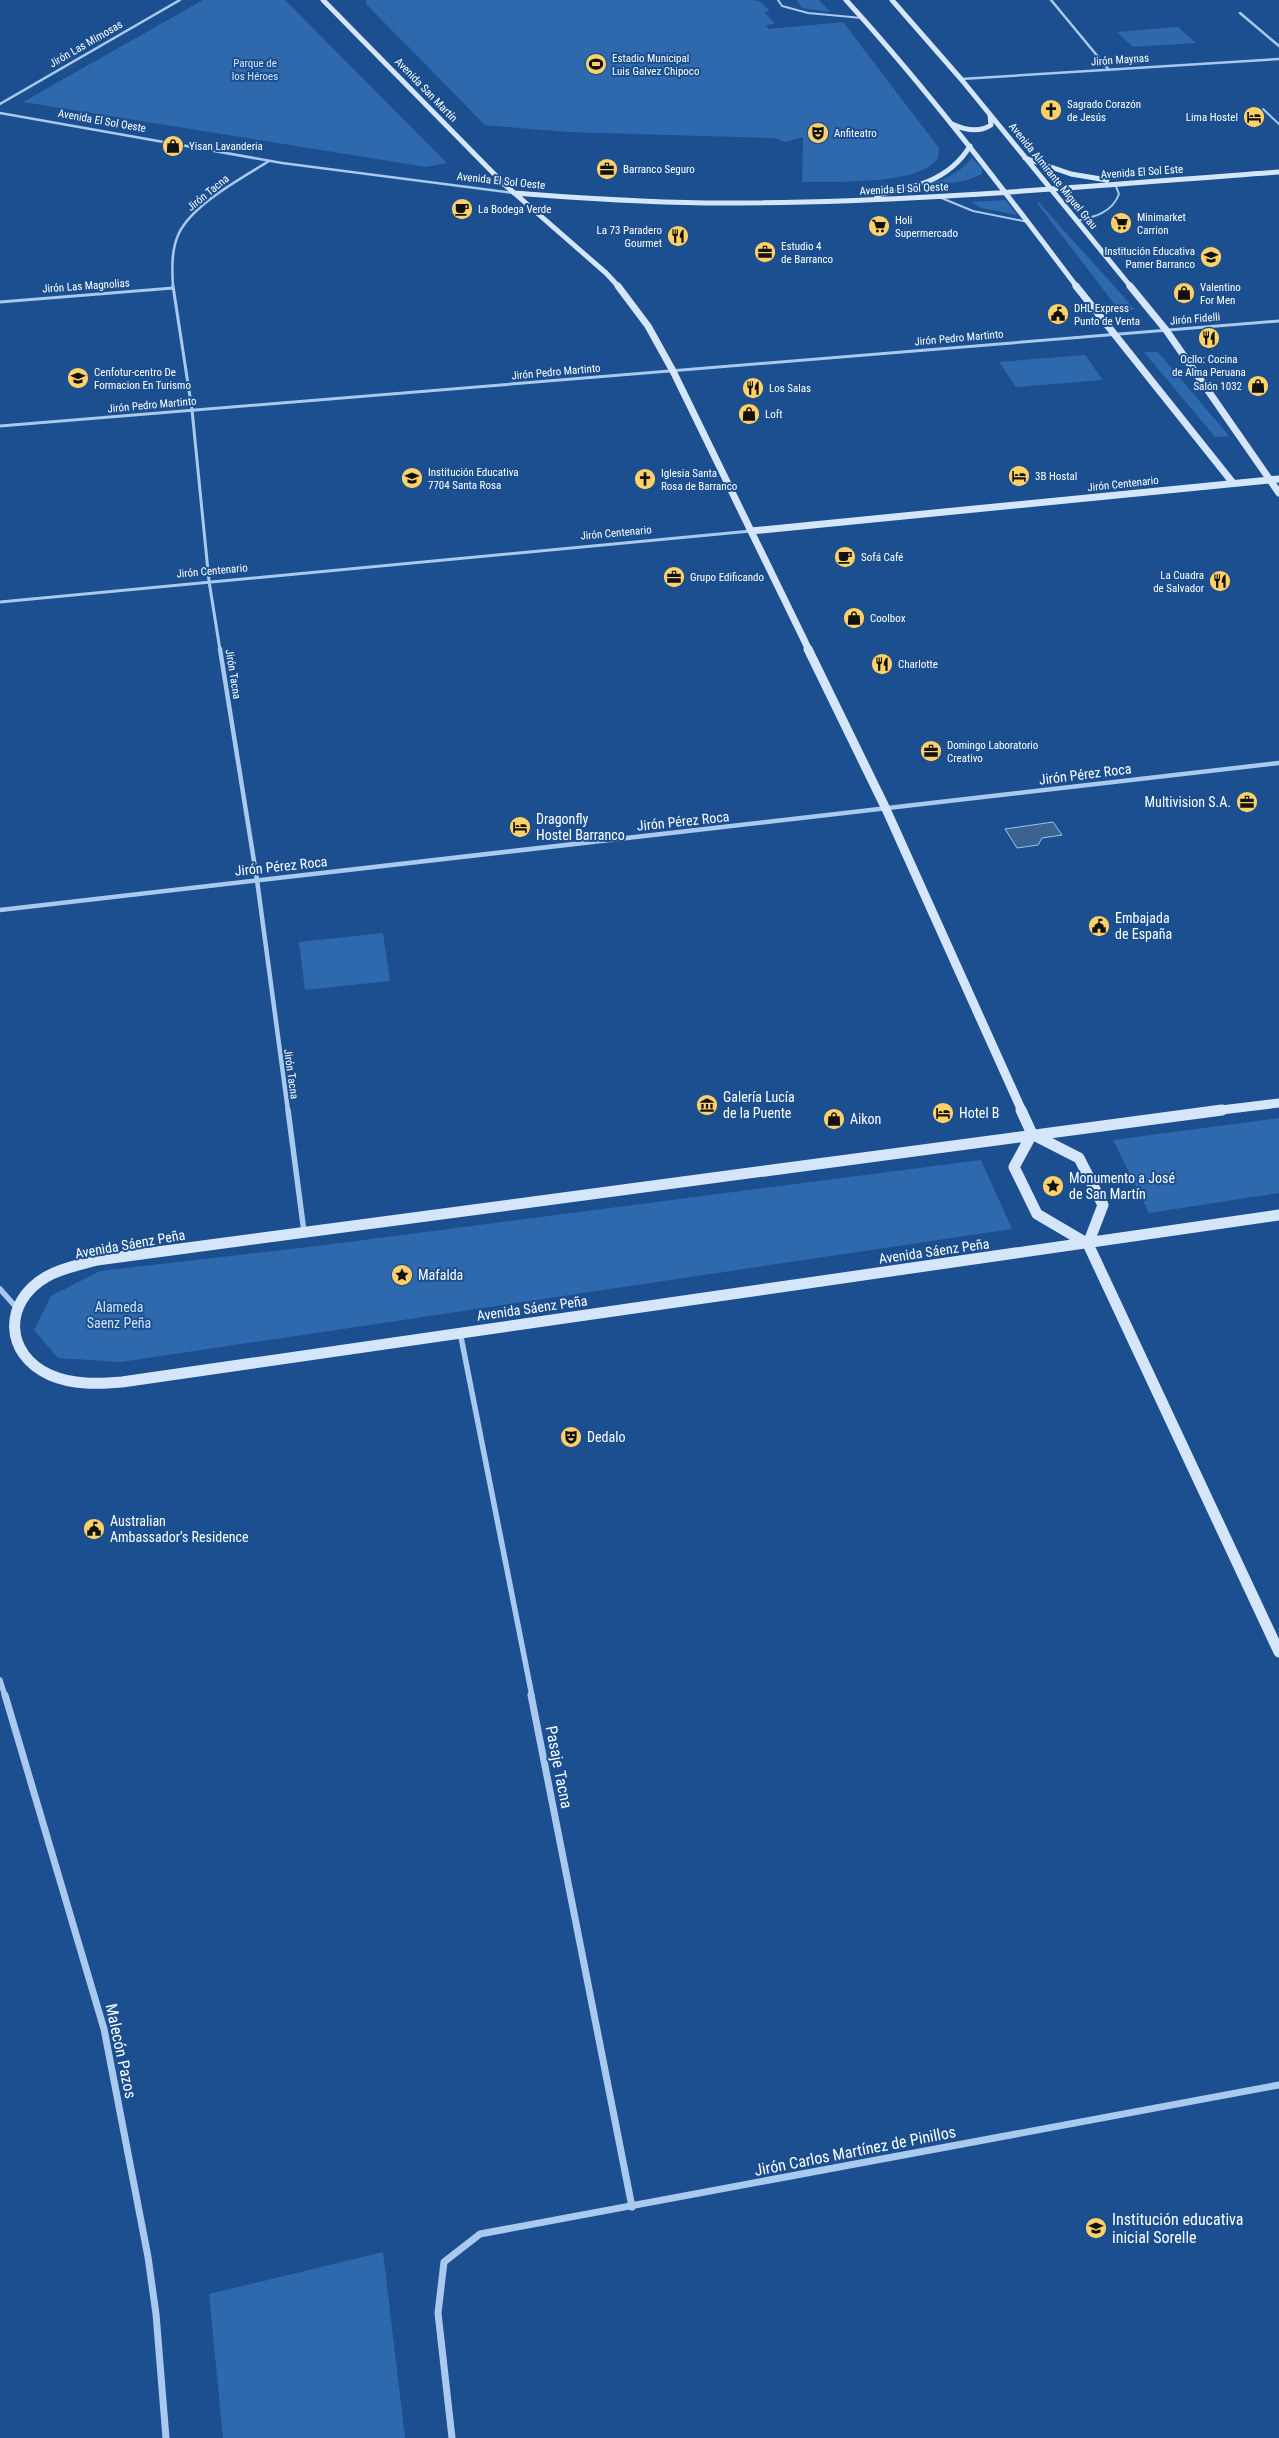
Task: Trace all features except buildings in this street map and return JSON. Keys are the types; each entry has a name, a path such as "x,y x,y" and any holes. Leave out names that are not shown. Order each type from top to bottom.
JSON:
{"main road":[{"name":"Avenida San Martín","path":"323,0 514,193 606,273 628,296 648,326 673,371 886,809 1032,1134"},
{"path":"846,0 970,146 1113,334 1233,483"},
{"path":"852,6 859,0"},
{"name":"Avenida Almirante Miguel Grau","path":"892,0 961,79 1166,330 1279,493"},
{"path":"951,123 968,130 986,129 991,125 990,114"},
{"path":"844,202 899,190 940,177 959,164 970,146"},
{"path":"1024,158 1071,174 1133,182"},
{"name":"Avenida El Sol Este","path":"1006,192 1279,172"},
{"name":"Avenida El Sol Oeste","path":"514,193 584,198 679,201 844,202 1006,192"},
{"name":"Jirón Centenario","path":"750,531 1279,479"},
{"name":"Avenida Sáenz Peña","path":"1279,1104 1032,1134 96,1260 45,1278 28,1292 16,1307 13,1328 16,1343 25,1356 48,1374 69,1382 93,1384 122,1382 1279,1215"},
{"path":"1088,1244 1103,1205 1079,1158 1032,1134 1014,1167 1037,1214 1088,1244 1279,1652"}],"street":[{"name":"Jirón Las Mimosas","path":"0,104 180,0"},
{"path":"1051,0 1109,70"},
{"path":"1240,13 1279,46"},
{"name":"Jirón Maynas","path":"961,79 1279,59"},
{"name":"Avenida El Sol Oeste","path":"0,113 268,161 514,193"},
{"name":"Jirón Tacna","path":"268,161 217,194 198,210 179,233 172,260 173,288 192,410 210,581 256,880 304,1232"},
{"name":"Jirón Las Magnolias","path":"0,302 173,288"},
{"name":"Jirón Fidelli","path":"1113,334 1279,321"},
{"name":"Jirón Pedro Martinto","path":"0,426 1113,334"},
{"name":"Jirón Centenario","path":"0,602 750,531"},
{"name":"Jirón Pérez Roca","path":"0,910 1279,763"},
{"path":"0,1289 16,1307"},
{"name":"Pasaje Tacna","path":"460,1332 632,2207"},
{"name":"Malecón Pazos","path":"0,1680 104,2029 148,2257 156,2314 166,2438"},
{"name":"Jirón Carlos Martínez de Pinillos","path":"452,2438 438,2313 444,2262 480,2234 1279,2085"}],"lane":[{"path":"778,0 782,6 798,11 862,18"},
{"path":"1263,108 1279,124"},
{"path":"1076,221 1104,213 1113,206 1119,194 1115,184"},
{"path":"940,197 973,211 1029,222"}],"green space":[{"name":"Parque de los Héroes","path":"203,0 285,0 447,163 426,167 23,102"},
{"name":"Estadio Municipal Luis Galvez Chipoco","path":"366,0 751,0 759,1 770,11 764,12 775,24 765,25 769,29 843,22 939,148 938,158 929,167 896,178 802,182 803,137 786,142 775,138 567,132 485,125 366,4"},
{"path":"797,0 819,0 830,12 802,8"},
{"path":"1178,27 1196,43 1133,47 1117,32"},
{"path":"972,158 982,168 982,174 962,181 926,185 951,175"},
{"path":"1006,200 1017,215 981,208 971,202"},
{"path":"1039,202 1134,309 1122,314 1037,203"},
{"path":"1144,352 1158,352 1229,436 1215,437"},
{"path":"1085,355 1103,380 1016,387 999,362"},
{"path":"383,933 390,981 305,990 299,942"},
{"path":"1279,1118 1279,1193 1149,1213 1113,1140"},
{"name":"Alameda Saenz Peña","path":"981,1160 1012,1229 121,1362 58,1358 34,1330 51,1296 100,1271 317,1246"},
{"path":"383,2252 405,2438 223,2438 209,2294"}],"shaded area":[{"path":"1053,822 1062,835 1042,838 1038,845 1017,848 1005,829"}],"place":[{"name":"Estadio Municipal Luis Galvez Chipoco","path":"596,64"},
{"name":"Sagrado Corazón de Jesús","path":"1051,110"},
{"name":"Lima Hostel","path":"1254,117"},
{"name":"Anfiteatro","path":"818,133"},
{"name":"Yisan Lavanderia","path":"173,146"},
{"name":"Barranco Seguro","path":"607,169"},
{"name":"La Bodega Verde","path":"462,209"},
{"name":"Minimarket Carrion","path":"1121,223"},
{"name":"Holi Supermercado","path":"879,226"},
{"name":"La 73 Paradero Gourmet","path":"678,236"},
{"name":"Estudio 4 de Barranco","path":"765,252"},
{"name":"Institución Educativa Pamer Barranco","path":"1211,257"},
{"name":"Valentino For Men","path":"1184,293"},
{"name":"DHL Express Punto de Venta","path":"1058,314"},
{"name":"Ocllo: Cocina de Alma Peruana","path":"1209,338"},
{"name":"Cenfotur-centro De Formacion En Turismo","path":"78,378"},
{"name":"Salón 1032","path":"1258,386"},
{"name":"Los Salas","path":"753,388"},
{"name":"Loft","path":"749,414"},
{"name":"3B Hostal","path":"1019,476"},
{"name":"Institución Educativa 7704 Santa Rosa","path":"412,478"},
{"name":"Iglesia Santa Rosa de Barranco","path":"645,479"},
{"name":"Sofá Café","path":"845,557"},
{"name":"Grupo Edificando","path":"674,577"},
{"name":"La Cuadra de Salvador","path":"1220,581"},
{"name":"Coolbox","path":"854,618"},
{"name":"Charlotte","path":"882,664"},
{"name":"Domingo Laboratorio Creativo","path":"931,751"},
{"name":"Multivision S.A.","path":"1247,802"},
{"name":"Dragonfly Hostel Barranco","path":"520,827"},
{"name":"Embajada de España","path":"1099,926"},
{"name":"Galería Lucía de la Puente","path":"707,1105"},
{"name":"Hotel B","path":"943,1113"},
{"name":"Aikon","path":"834,1119"},
{"name":"Monumento a José de San Martín","path":"1053,1186"},
{"name":"Mafalda","path":"402,1275"},
{"name":"Dedalo","path":"571,1437"},
{"name":"Australian Ambassador’s Residence","path":"94,1529"},
{"name":"Institución educativa inicial Sorelle","path":"1096,2228"}]}
